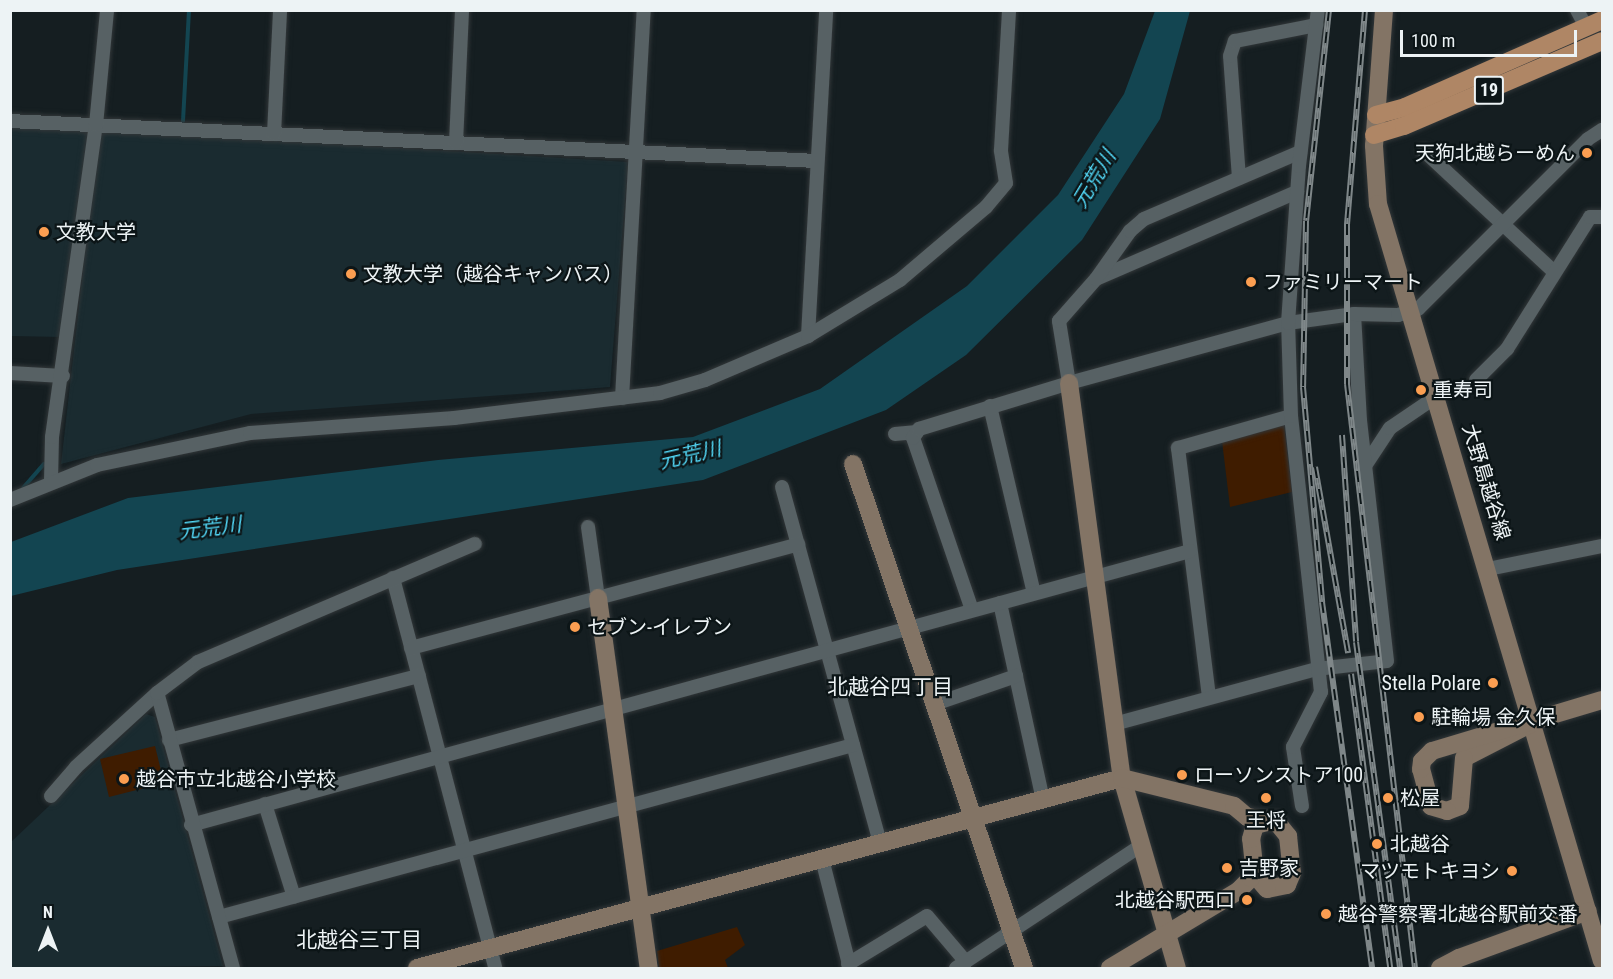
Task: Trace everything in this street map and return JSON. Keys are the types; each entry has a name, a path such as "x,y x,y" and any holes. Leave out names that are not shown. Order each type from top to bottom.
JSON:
{"main road":[{"name":"19","path":"1376,115 1405,107 1594,23"},
{"name":"19","path":"1374,135 1404,126 1602,41"}],"street":[{"path":"51,481 52,438 63,376 96,125 108,10"},
{"path":"274,134 280,10"},
{"path":"456,143 462,10"},
{"path":"622,398 644,10"},
{"path":"808,336 826,10"},
{"path":"10,500 51,481 145,453 250,433 454,418 622,398 705,380 808,336 900,280 986,207 1006,183 1001,150 1010,10"},
{"name":"大野島越谷線","path":"1383,10 1374,135 1378,204 1408,314 1437,396 1602,961"},
{"path":"1577,10 1594,23"},
{"path":"1239,177 1230,56 1235,41 1317,18 1300,152 1288,323 1291,416 1316,669 1321,692 1293,747 1302,806"},
{"path":"10,121 817,161"},
{"path":"895,434 1288,323 1354,315 1408,314 1588,139 1602,130"},
{"path":"1424,151 1554,272"},
{"path":"1177,969 1122,778 1059,321 1096,279 1130,231 1144,219 1300,152"},
{"path":"1096,279 1297,192"},
{"path":"1476,380 1507,349 1590,217 1602,217"},
{"path":"1114,724 1316,669 1387,661 1365,466 1354,315"},
{"path":"10,373 63,376"},
{"path":"1365,466 1390,428 1437,396"},
{"path":"990,406 1034,593"},
{"path":"1209,698 1178,448 1291,416"},
{"path":"915,430 914,438 972,610"},
{"path":"853,464 1024,969"},
{"path":"782,487 880,844"},
{"path":"588,527 649,969"},
{"path":"51,796 76,767 157,693 198,662 475,544"},
{"path":"411,648 798,544"},
{"path":"1488,569 1602,546"},
{"path":"191,825 1190,551"},
{"path":"393,578 495,969"},
{"path":"1000,603 1042,800"},
{"path":"169,740 419,676"},
{"path":"935,704 1016,676"},
{"path":"157,693 191,825 233,969"},
{"path":"1532,723 1464,758 1460,806 1447,811 1431,806 1421,769 1426,755 1503,728 1532,723 1602,700"},
{"path":"219,918 853,745"},
{"path":"417,969 1122,778 1234,806 1247,817 1275,820 1285,829 1292,873 1287,885 1238,891"},
{"path":"265,804 294,897"},
{"path":"1247,817 1258,882 1267,889"},
{"path":"1251,836 1256,825 1267,820"},
{"path":"822,860 849,966 927,916 961,965 1140,846"},
{"path":"1110,969 1238,891 1251,878 1254,867"},
{"path":"1440,969 1460,958 1588,911"}],"shaded area":[{"name":"文教大学","path":"10,124 91,129 62,337 11,336"},
{"name":"文教大学（越谷キャンパス）","path":"99,130 628,162 610,387 251,414 61,464"},
{"path":"1284,425 1292,492 1230,507 1222,441"},
{"name":"越谷市立北越谷小学校","path":"146,714 155,717 223,966 11,968 11,842"},
{"path":"155,746 164,783 109,797 100,759"},
{"path":"737,927 745,945 725,960 728,968 659,968 657,951"}],"water":[{"name":"元荒川","path":"1155,11 1190,11 1160,119 1082,240 966,355 886,410 703,480 117,570 11,596 11,542 128,498 438,460 693,437 820,389 967,286 1058,195 1124,94"}],"waterway":[{"path":"183,121 189,10"},
{"path":"23,488 44,464"}],"railway":[{"path":"1329,10 1306,221 1303,387 1322,602 1372,968"},
{"path":"1365,10 1347,224 1347,384 1415,968"},
{"path":"1342,435 1356,642 1400,968"},
{"path":"1315,467 1348,653"},
{"path":"1351,674 1390,968"}],"place":[{"name":"天狗北越らーめん","path":"1587,153"},
{"name":"文教大学","path":"44,232"},
{"name":"文教大学（越谷キャンパス）","path":"351,274"},
{"name":"ファミリーマート","path":"1251,282"},
{"name":"重寿司","path":"1421,390"},
{"name":"セブン-イレブン","path":"575,627"},
{"name":"Stella Polare","path":"1493,683"},
{"name":"駐輪場 金久保","path":"1419,717"},
{"name":"ローソンストア100","path":"1182,775"},
{"name":"越谷市立北越谷小学校","path":"124,779"},
{"name":"王将","path":"1266,798"},
{"name":"松屋","path":"1388,798"},
{"name":"北越谷","path":"1377,844"},
{"name":"吉野家","path":"1227,868"},
{"name":"マツモトキヨシ","path":"1512,871"},
{"name":"北越谷駅西口","path":"1247,900"},
{"name":"越谷警察署北越谷駅前交番","path":"1326,914"}],"district":[{"name":"北越谷四丁目","path":"890,687"},
{"name":"北越谷三丁目","path":"359,940"}]}
